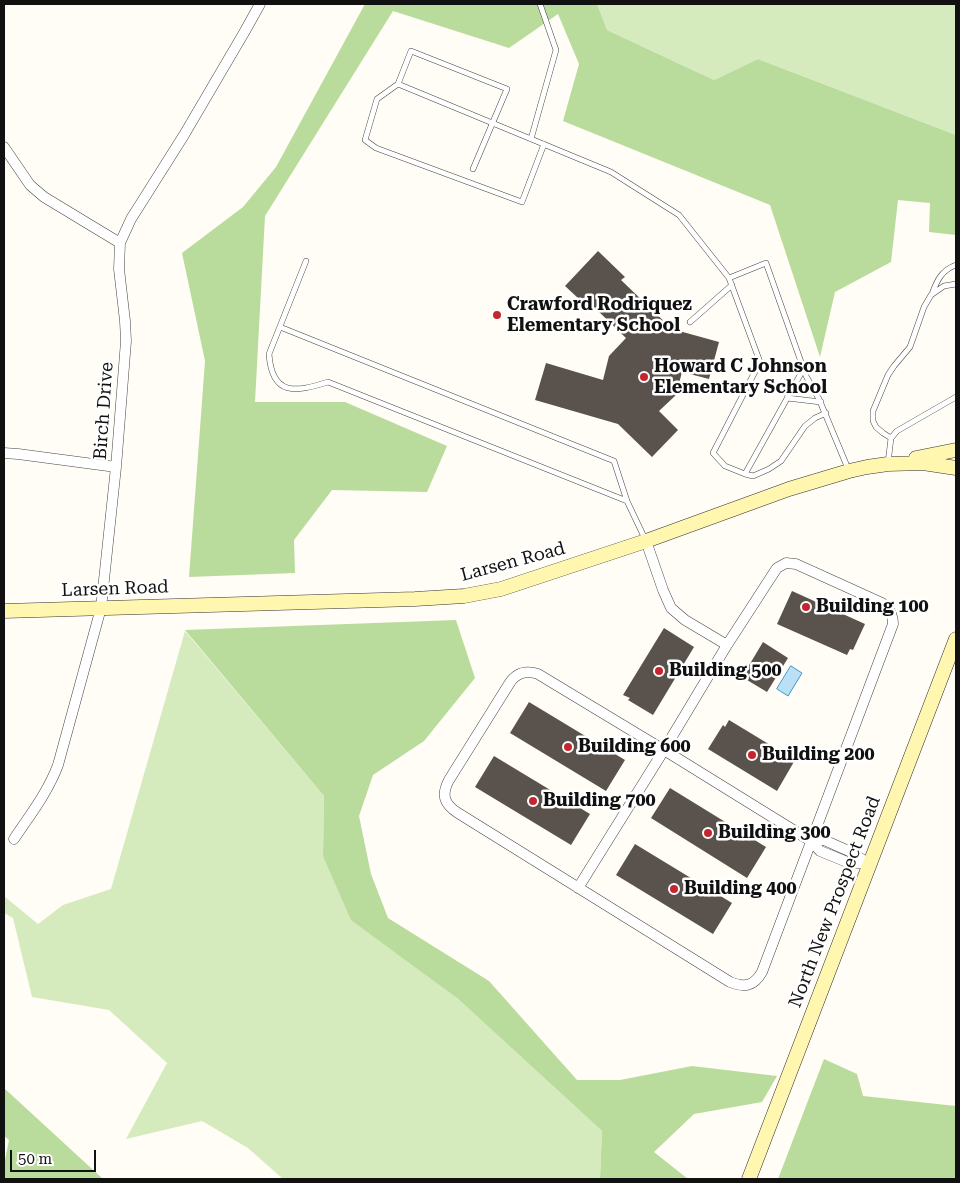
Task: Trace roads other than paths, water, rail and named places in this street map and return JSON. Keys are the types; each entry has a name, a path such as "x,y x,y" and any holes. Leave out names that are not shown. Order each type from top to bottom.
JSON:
{"street":[{"name":"Birch Drive","path":"14,839 54,778 101,608 116,468 126,340 119,269 120,243 131,219 184,135 260,4"},
{"path":"4,147 30,185 44,197 120,243"},
{"path":"888,464 956,450"},
{"path":"4,453 116,468"},
{"name":"Larsen Road","path":"4,612 464,596 501,589 646,541 789,489 849,471 888,464 923,463 956,468"},
{"path":"646,541 671,608 685,620 727,645"},
{"path":"578,888 664,750 727,645 777,568 786,562 796,564 888,607 893,618 893,624 810,841 762,972 758,978 744,986 730,982 578,888 458,813 447,804 445,799 446,786 449,780 509,684 515,676 524,672 531,672 538,674 664,750 810,841 820,851 847,862 869,864"},
{"name":"North New Prospect Road","path":"750,1179 956,639"}],"lane":[{"path":"531,139 556,50 540,4"},
{"path":"473,169 507,89 411,51 398,84 377,99 365,140 376,148 522,202 544,144"},
{"path":"398,84 611,172 680,215 729,278 760,362 713,453 725,466 753,476 769,469 781,461 805,426 815,418 826,413"},
{"path":"306,261 269,354 272,374 277,382 295,390 328,382 627,501"},
{"path":"729,278 766,263 806,376 826,413 849,471"},
{"path":"891,438 876,426 873,421 873,411 888,374 910,347 924,308 932,295 938,279 944,272 956,265"},
{"path":"932,295 944,286 956,284"},
{"path":"690,322 732,285"},
{"path":"280,327 614,461 627,501 646,541"},
{"path":"745,474 804,368"},
{"path":"888,464 891,438 897,431 956,397"},
{"path":"787,398 821,402"}],"water":[{"path":"791,666 802,673 788,696 777,689"}],"place":[{"name":"Crawford Rodriquez Elementary School","path":"497,315"},
{"name":"Howard C Johnson Elementary School","path":"644,377"},
{"name":"Building 100","path":"806,607"},
{"name":"Building 500","path":"659,671"},
{"name":"Building 600","path":"568,747"},
{"name":"Building 200","path":"752,755"},
{"name":"Building 700","path":"533,801"},
{"name":"Building 300","path":"708,833"},
{"name":"Building 400","path":"674,889"}]}
